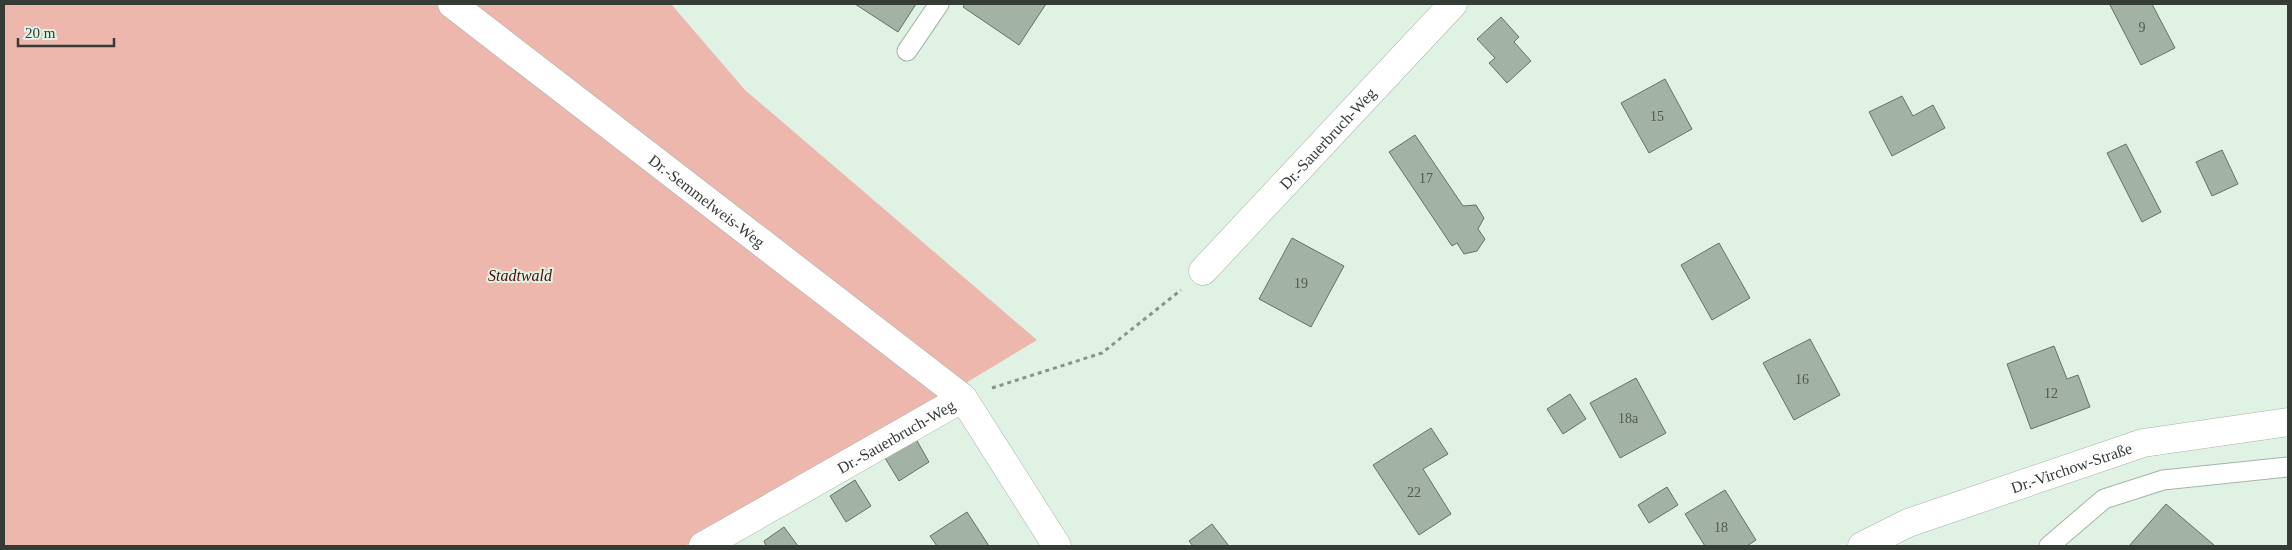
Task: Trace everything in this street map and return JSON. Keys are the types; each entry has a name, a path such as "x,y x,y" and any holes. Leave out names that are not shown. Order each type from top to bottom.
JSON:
{"street":[{"name":"Dr.-Semmelweis-Weg","path":"452,4 963,398"},
{"name":"Dr.-Sauerbruch-Weg","path":"1203,271 1453,4"},
{"name":"Dr.-Sauerbruch-Weg","path":"703,546 963,398 1057,546"},
{"name":"Dr.-Virchow-Straße","path":"1862,546 1908,523 2143,443 2288,422"}],"lane":[{"path":"907,51 939,4"},
{"path":"2049,546 2104,499 2163,480 2288,467"}],"path":[{"path":"963,398 1102,353 1203,271"}],"green space":[{"name":"Stadtwald","path":"4,4 671,4 745,90 1037,340 926,407 685,546 4,546"}],"building":[{"path":"855,4 916,4 898,32"},
{"path":"965,4 1046,4 1019,45 963,7"},
{"path":"2152,4 2175,48 2141,65 2110,5"},
{"path":"1501,17 1519,37 1514,42 1531,61 1507,83 1489,63 1495,58 1477,39"},
{"path":"1665,79 1692,129 1649,153 1621,103"},
{"path":"1902,96 1913,116 1933,105 1945,128 1892,156 1869,112"},
{"path":"1415,135 1463,206 1476,205 1484,218 1478,229 1485,239 1477,251 1464,254 1457,243 1452,246 1389,152"},
{"path":"2126,144 2161,212 2142,222 2107,153"},
{"path":"2222,150 2238,184 2212,196 2196,162"},
{"path":"1292,238 1344,266 1311,327 1259,299"},
{"path":"1719,243 1750,298 1712,320 1681,265"},
{"path":"1810,339 1840,395 1794,420 1763,363"},
{"path":"2054,346 2067,379 2078,375 2090,407 2031,429 2007,364"},
{"path":"1636,378 1666,433 1620,458 1590,403"},
{"path":"1570,394 1586,419 1563,434 1547,409"},
{"path":"1431,428 1448,454 1423,469 1451,514 1419,535 1373,465"},
{"path":"916,439 929,462 899,481 885,458"},
{"path":"855,480 871,506 846,522 830,496"},
{"path":"1667,487 1678,505 1649,523 1638,505"},
{"path":"1725,490 1756,540 1747,546 1705,546 1685,514"},
{"path":"2166,504 2214,545 2129,546"},
{"path":"967,512 989,546 937,546 930,536"},
{"path":"1212,524 1229,546 1193,546 1189,541"},
{"path":"784,527 798,546 766,546 764,541"}]}
